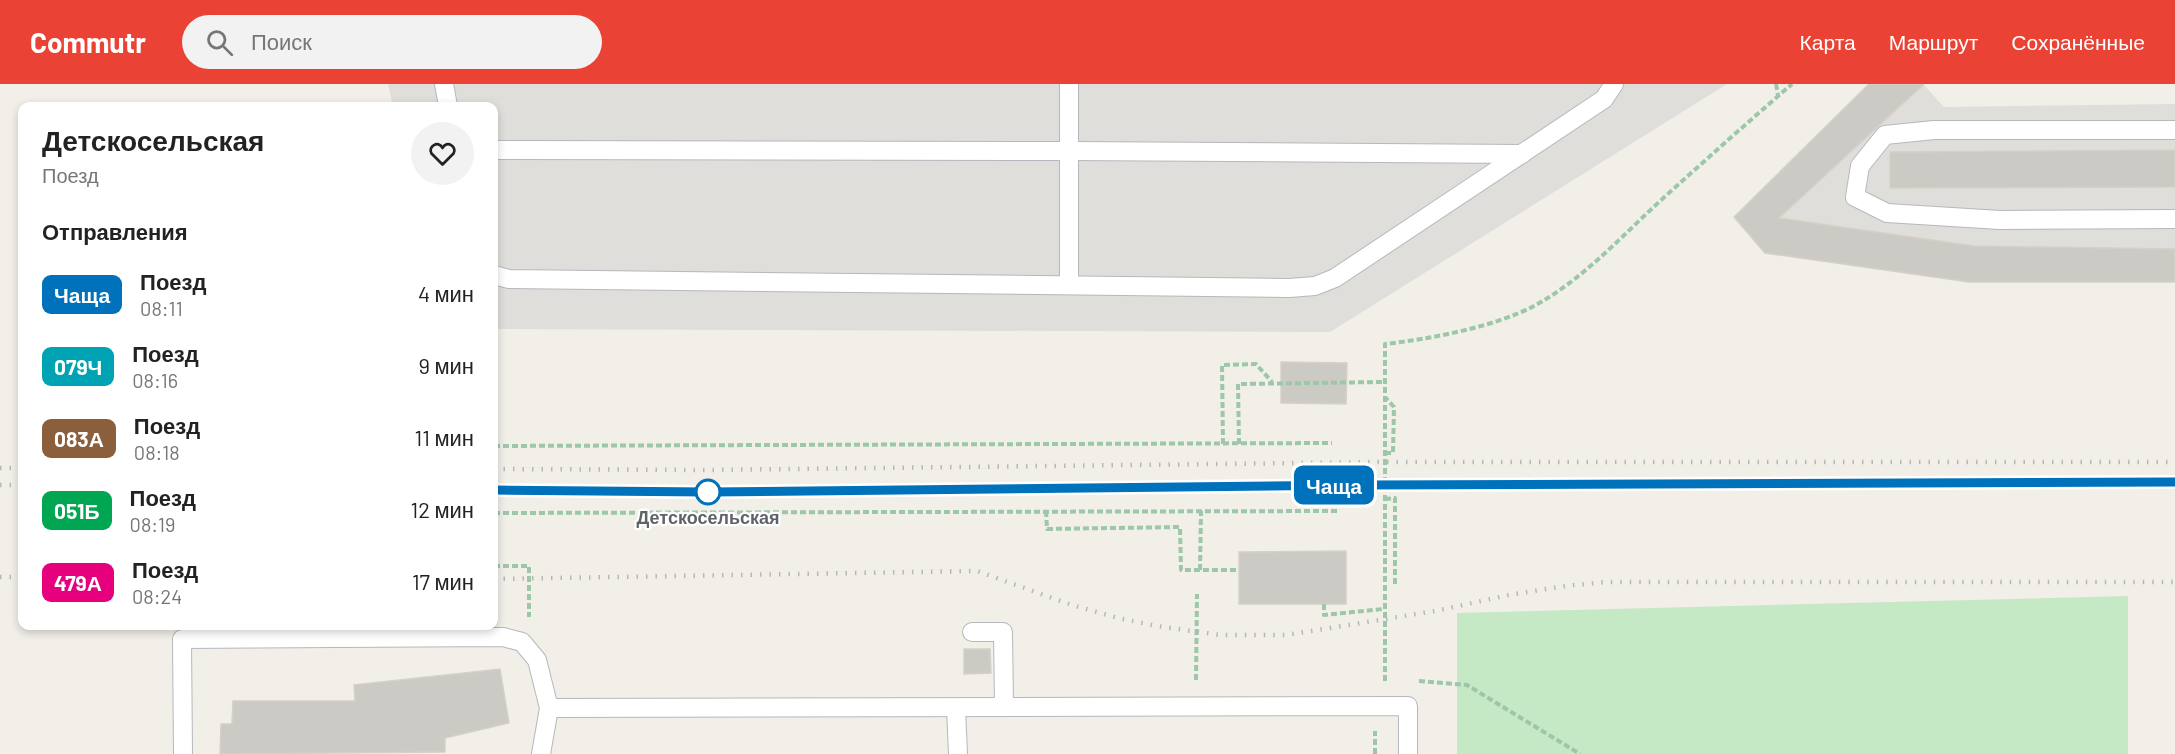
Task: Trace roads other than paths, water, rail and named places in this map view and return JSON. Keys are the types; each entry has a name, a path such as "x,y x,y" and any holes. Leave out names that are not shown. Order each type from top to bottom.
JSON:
{"lane":[{"path":"444,84 447,102"},
{"path":"1069,84 1069,285"},
{"path":"498,276 509,279 1289,288 1315,286 1335,278 1604,99 1614,84"},
{"path":"2175,130 1934,130 1886,135 1860,166 1855,197 1887,213 2000,220 2175,219"},
{"path":"498,150 1522,154"},
{"path":"972,632 1003,632 1004,706"},
{"path":"183,754 182,639 503,637 522,642 537,660 549,708 541,754"},
{"path":"549,708 1408,706 1408,754"},
{"path":"956,708 958,754"}],"railway":[{"path":"498,469 707,470 1385,462 2175,462"},
{"path":"0,468 18,468"},
{"path":"498,489 707,492 1385,485 2175,482"},
{"path":"0,485 18,485"},
{"path":"498,579 977,571 1072,605 1118,618 1220,635 1286,635 1435,611 1509,595 1606,582 2175,582"},
{"path":"0,577 18,577"}],"train":[{"name":"Чаща","path":"498,490 708,492 1362,485 2175,482"}],"place":[{"name":"Детскосельская","path":"708,492"}]}
